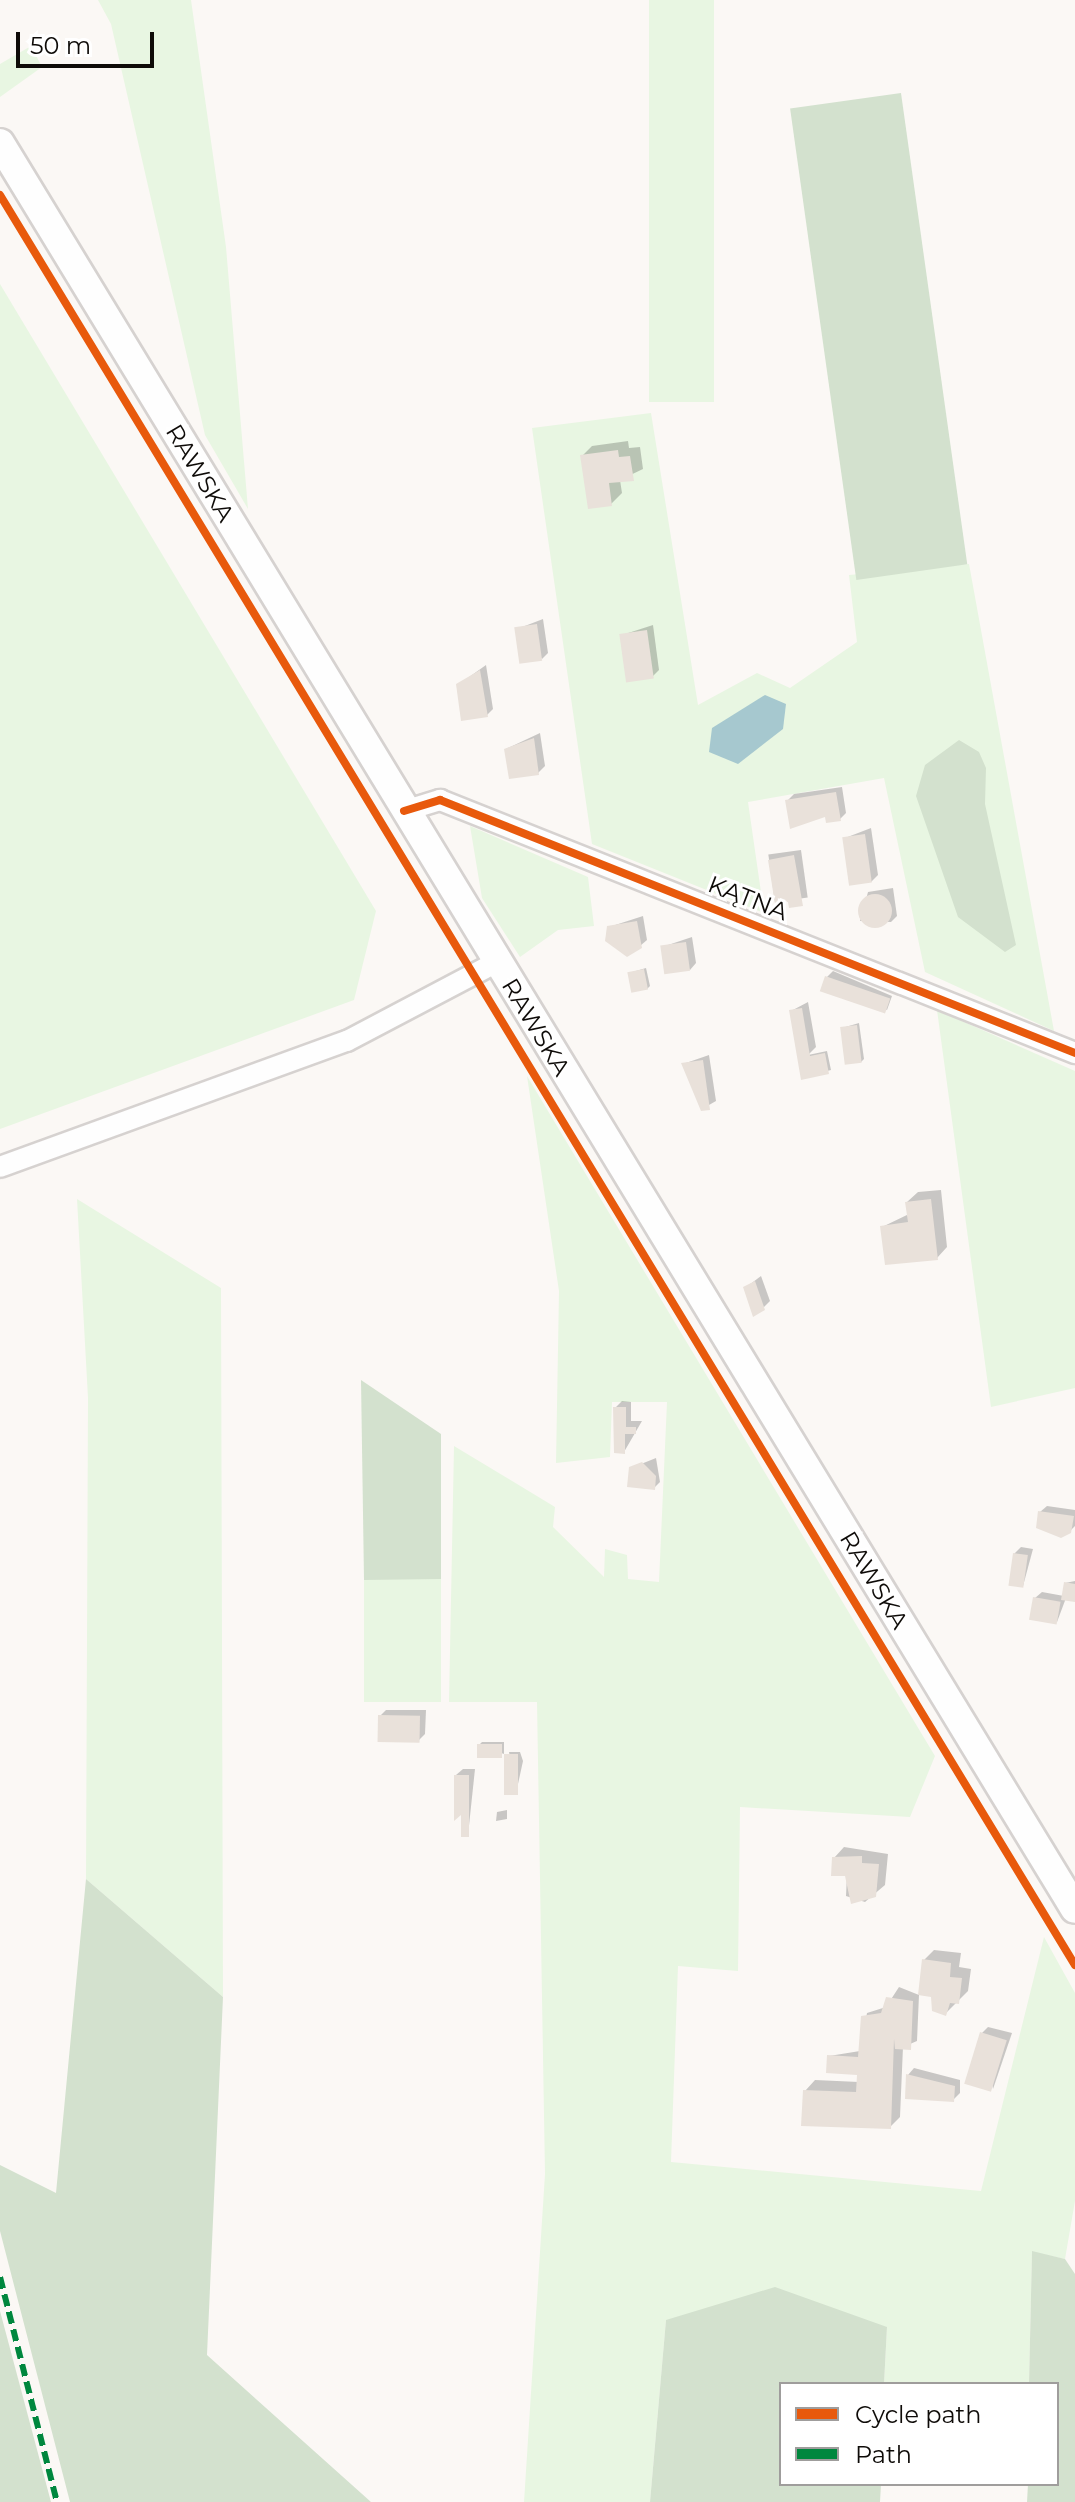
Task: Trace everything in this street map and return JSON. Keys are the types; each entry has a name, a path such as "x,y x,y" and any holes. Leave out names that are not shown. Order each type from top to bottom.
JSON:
{"main road":[{"name":"RAWSKA","path":"0,143 1075,1909"}],"street":[{"name":"KĄTNA","path":"404,811 440,800 1075,1053"},
{"path":"0,1167 347,1041 497,962"}],"green space":[{"path":"98,0 191,0 226,247 248,509 205,435 111,24"},
{"path":"649,0 714,0 714,402 649,402"},
{"path":"31,46 42,67 0,97 0,64"},
{"path":"901,93 967,564 856,580 790,109"},
{"path":"0,284 376,911 354,1000 0,1129"},
{"path":"651,413 698,705 757,673 790,688 857,642 849,575 969,564 1054,1031 925,972 884,778 748,802 764,913 592,844 532,428"},
{"path":"959,740 979,752 986,768 985,804 1016,945 1005,952 958,917 916,796 925,765"},
{"path":"470,826 588,877 594,926 558,930 520,957 482,898"},
{"path":"937,1010 1075,1071 1075,1388 991,1407"},
{"path":"527,1076 935,1756 910,1817 740,1807 738,1971 678,1966 671,2162 981,2191 1044,1937 1075,1993 1075,2201 1065,2259 1032,2252 1029,2382 884,2382 887,2327 666,2320 650,2502 524,2502 545,2174 537,1702 449,1702 454,1446 555,1507 553,1527 604,1577 605,1549 627,1555 628,1579 659,1582 667,1402 612,1402 610,1457 556,1463 559,1291"},
{"path":"77,1199 221,1288 223,1997 86,1879 88,1398"},
{"path":"361,1380 441,1434 441,1579 364,1580"},
{"path":"364,1579 441,1579 441,1702 364,1702"},
{"path":"86,1879 223,1997 207,2355 371,2502 70,2502 0,2231 0,2165 56,2193"},
{"path":"1032,2251 1065,2259 1075,2274 1075,2502 1027,2502 1028,2486 1059,2486 1059,2382 1029,2382"},
{"path":"775,2287 887,2327 884,2382 779,2382 779,2486 881,2486 880,2502 650,2502 666,2320"},
{"path":"0,2311 51,2502 0,2502"}],"water":[{"path":"765,695 786,704 783,729 738,764 709,752 712,728"}],"building":[{"path":"618,450 619,457 630,456 634,481 609,483 612,506 588,509 580,455"},
{"path":"537,624 542,661 519,664 514,627"},
{"path":"647,630 654,679 626,682 619,634"},
{"path":"480,670 488,717 461,721 456,684"},
{"path":"534,738 539,775 509,779 504,749"},
{"path":"836,792 841,821 826,823 825,817 790,829 785,800"},
{"path":"865,834 872,883 849,886 842,837"},
{"path":"794,855 803,906 789,908 788,902 775,904 768,860"},
{"path":"875,894 887,899 892,911 887,923 875,928 863,923 858,911 863,899"},
{"path":"637,921 642,948 627,957 605,941 607,926"},
{"path":"686,942 690,971 664,974 660,946"},
{"path":"644,969 648,990 631,993 627,972"},
{"path":"825,976 890,998 885,1014 820,991"},
{"path":"802,1008 810,1056 825,1053 829,1074 801,1080 789,1010"},
{"path":"857,1025 862,1063 845,1065 840,1027"},
{"path":"703,1060 710,1110 701,1111 681,1063"},
{"path":"931,1199 938,1260 885,1265 880,1226 908,1222 905,1202"},
{"path":"755,1281 765,1310 753,1317 743,1287"},
{"path":"613,1407 626,1407 626,1427 636,1427 636,1434 625,1434 625,1454 614,1453"},
{"path":"642,1462 656,1476 655,1490 627,1487 629,1467"},
{"path":"1038,1511 1074,1516 1071,1533 1061,1538 1036,1528"},
{"path":"1013,1553 1028,1555 1023,1588 1008,1586"},
{"path":"1064,1582 1075,1584 1075,1602 1061,1600"},
{"path":"1033,1597 1061,1602 1057,1625 1029,1620"},
{"path":"378,1715 420,1716 420,1743 378,1742"},
{"path":"477,1744 502,1744 502,1758 477,1758"},
{"path":"504,1754 518,1754 518,1795 504,1795"},
{"path":"454,1775 469,1775 469,1837 461,1837 461,1815 454,1821"},
{"path":"862,1856 862,1863 879,1864 876,1897 851,1904 845,1876 831,1876 832,1857"},
{"path":"922,1959 951,1963 950,1977 962,1978 959,2004 950,2003 946,2016 932,2011 931,1997 918,1995"},
{"path":"886,1997 913,2001 911,2050 895,2049 894,2039 891,2129 801,2126 803,2090 856,2092 857,2075 826,2073 827,2055 858,2057 861,2016 881,2013"},
{"path":"980,2032 1007,2040 991,2092 964,2084"},
{"path":"906,2074 955,2086 954,2102 905,2099"}],"marked path":[{"path":"0,2277 57,2502"}],"cycle path":[{"path":"0,195 1075,1965"},
{"path":"404,811 440,800 1075,1053"}]}
